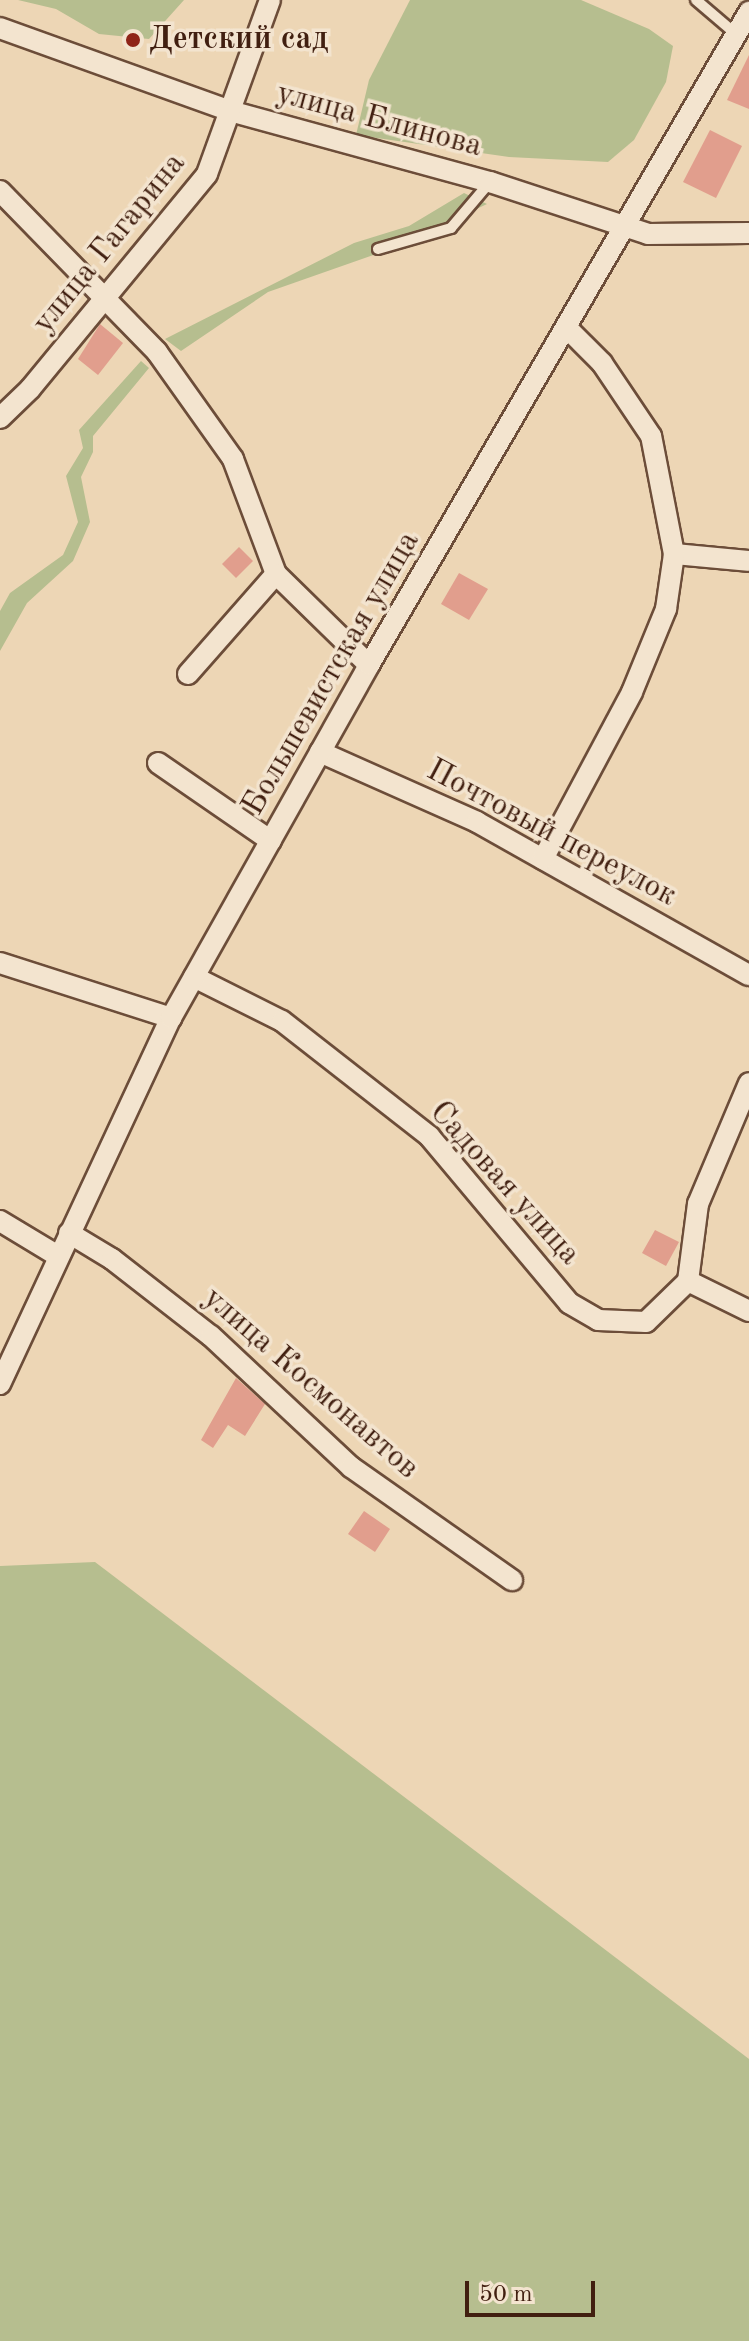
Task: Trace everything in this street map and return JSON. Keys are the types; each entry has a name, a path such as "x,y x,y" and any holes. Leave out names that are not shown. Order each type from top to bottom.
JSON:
{"street":[{"name":"улица Гагарина","path":"0,418 106,298 207,174 270,0"},
{"name":"Большевистская улица","path":"0,1384 171,1018 369,665 568,329 749,12"},
{"name":"улица Блинова","path":"0,28 230,111 490,182 625,226 668,236 749,233"},
{"path":"0,191 157,352 233,459 276,574 369,665"},
{"path":"543,859 632,692 666,609 674,554 651,436 602,363 568,329"},
{"path":"674,554 749,561"},
{"path":"188,674 276,574"},
{"name":"Почтовый переулок","path":"320,752 477,822 749,975"},
{"path":"158,763 271,841"},
{"path":"0,963 171,1018"},
{"name":"Садовая улица","path":"194,977 282,1021 429,1136 569,1303 598,1320 646,1322 688,1281"},
{"path":"749,1083 698,1204 688,1281 749,1311"},
{"path":"0,1221 58,1256"},
{"name":"улица Космонавтов","path":"69,1233 112,1259 211,1336 351,1467 512,1580"}],"lane":[{"path":"696,0 737,35"},
{"path":"378,249 451,228 490,182"}],"green space":[{"path":"18,0 184,0 149,39 99,34 56,9"},
{"path":"410,0 581,0 649,29 673,46 666,82 634,140 608,162 509,157 356,135 369,80"},
{"path":"464,193 487,204 399,246 268,292 181,351 165,339 354,243 409,226"},
{"path":"141,361 149,368 93,436 93,452 81,477 90,522 73,561 27,603 0,651 0,611 10,593 63,555 78,522 66,476 83,448 79,430"},
{"path":"95,1562 749,2059 749,2341 0,2341 0,1566"}],"building":[{"path":"749,55 749,109 727,100"},
{"path":"710,130 742,146 716,198 683,182"},
{"path":"100,324 123,343 98,375 78,359"},
{"path":"239,547 253,561 236,578 222,564"},
{"path":"459,573 488,589 469,620 441,604"},
{"path":"655,1230 679,1242 666,1266 642,1253"},
{"path":"236,1378 265,1404 245,1436 228,1425 213,1448 201,1440"},
{"path":"364,1511 390,1529 375,1552 348,1534"}],"place":[{"name":"Детский сад","path":"133,40"}]}
